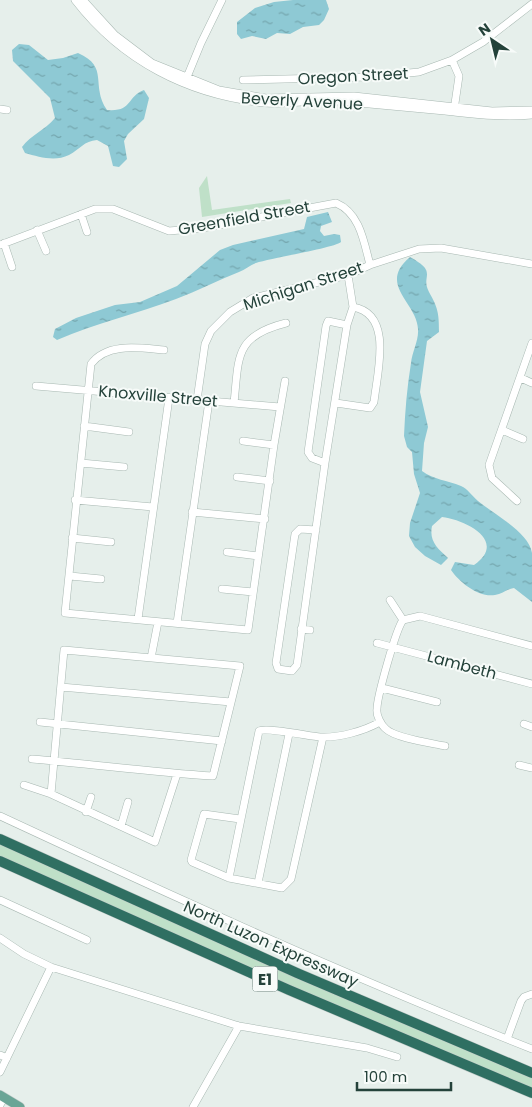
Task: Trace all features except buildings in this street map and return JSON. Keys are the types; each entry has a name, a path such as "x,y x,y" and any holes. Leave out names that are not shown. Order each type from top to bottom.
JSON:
{"highway":[{"name":"North Luzon Expressway","path":"0,839 288,969 532,1073"},
{"name":"North Luzon Expressway","path":"0,861 289,990 532,1093"}],"main road":[{"path":"1,1099 20,1107"}],"street":[{"name":"Beverly Avenue","path":"75,0 92,22 109,38 148,67 186,81"},
{"name":"Beverly Avenue","path":"83,0 115,34 152,63 214,95 266,103 342,101 515,116 532,114"},
{"path":"186,81 201,43 222,0"},
{"name":"Oregon Street","path":"243,80 395,75 419,72 452,60 483,42 532,4"},
{"path":"452,60 459,76 454,110"},
{"name":"Beverly Avenue","path":"454,110 532,110"},
{"name":"Greenfield Street","path":"2,244 95,209 113,210 169,231 202,228 336,203 344,206 358,223 370,265"},
{"path":"81,214 87,232"},
{"path":"37,230 46,251"},
{"path":"2,244 12,266"},
{"name":"Michigan Street","path":"197,400 205,344 211,331 230,312 253,298 348,275 403,253 429,248 532,264"},
{"path":"316,530 300,529 295,534 276,663 278,669 292,670 297,665 301,629 316,530 325,463 347,325 353,307 348,275"},
{"path":"336,403 370,408 374,402 379,330 366,310 353,307"},
{"path":"325,463 312,458 308,452 326,326 328,321 347,325"},
{"path":"234,402 239,362 246,344 261,330 286,324"},
{"path":"517,501 492,478 490,459 532,343"},
{"path":"164,350 127,347 95,358 91,364 72,538 70,576 64,613 248,630 285,381"},
{"path":"520,378 532,383"},
{"name":"Knoxville Street","path":"36,386 280,407"},
{"path":"138,620 170,398"},
{"path":"177,623 209,401"},
{"path":"84,426 129,432"},
{"path":"502,430 523,439"},
{"path":"243,442 274,445"},
{"path":"81,463 124,467"},
{"path":"237,477 270,482"},
{"path":"76,500 153,507"},
{"path":"192,512 265,519"},
{"path":"72,538 111,542"},
{"path":"227,552 258,556"},
{"path":"70,576 101,579"},
{"path":"222,589 254,592"},
{"path":"390,600 403,620"},
{"path":"403,620 420,616 532,646"},
{"path":"403,620 392,647 376,710 380,722 388,732 445,746"},
{"path":"151,658 158,622"},
{"path":"301,629 310,630"},
{"name":"Lambeth","path":"377,643 532,684"},
{"path":"32,760 54,761 177,774 213,776 240,666 64,650 61,688 57,724 54,761 51,794"},
{"path":"61,688 231,702"},
{"path":"382,688 437,702"},
{"path":"40,722 222,741"},
{"path":"229,878 259,731 265,728 289,734 323,737 369,728 380,722"},
{"path":"524,724 532,727"},
{"path":"258,883 289,734"},
{"path":"240,819 204,814 191,860 196,866 229,878 282,888 290,882 323,737"},
{"path":"519,765 532,768"},
{"path":"24,785 51,794 86,812 155,842 177,774"},
{"path":"86,812 91,797"},
{"path":"121,826 128,802"},
{"path":"0,816 282,945 405,998 532,1049"},
{"path":"0,900 88,940"},
{"path":"0,938 24,954 51,967 239,1026 367,1048 397,1057"},
{"path":"0,1072 51,967"},
{"path":"507,1039 521,1001 524,997 532,994"},
{"path":"193,1107 239,1026"},
{"path":"0,1054 7,1058"}],"green space":[{"path":"207,176 212,210 290,199 291,203 202,217 199,188"},
{"path":"0,842 532,1076 532,1090 385,1029 14,863 0,856"}],"water":[{"path":"326,0 329,9 324,20 319,25 303,27 290,34 277,33 266,39 252,36 241,39 237,34 237,22 255,8 274,2"},
{"path":"19,44 29,45 48,60 78,53 88,58 94,64 97,71 102,101 107,110 121,109 134,96 144,90 149,98 144,119 128,134 124,141 127,159 119,167 113,166 108,146 97,140 89,142 64,157 47,158 25,153 22,147 55,118 50,98 13,61 12,50"},
{"path":"328,212 332,222 321,226 320,231 324,236 340,235 341,242 315,250 256,263 184,296 57,340 53,337 55,329 76,318 115,305 140,302 177,286 220,250 233,245 304,229 307,217"},
{"path":"410,257 419,262 426,271 427,286 439,320 439,332 427,341 420,392 428,427 424,443 422,471 468,490 478,501 517,530 524,538 532,553 532,602 514,588 495,595 476,592 464,584 451,570 455,562 474,565 483,556 487,548 485,540 480,533 472,527 462,522 442,517 432,526 433,540 448,558 441,565 425,556 415,547 409,536 410,523 420,493 414,474 412,452 407,447 404,436 408,381 418,329 412,310 401,293 397,276 401,267"}]}
